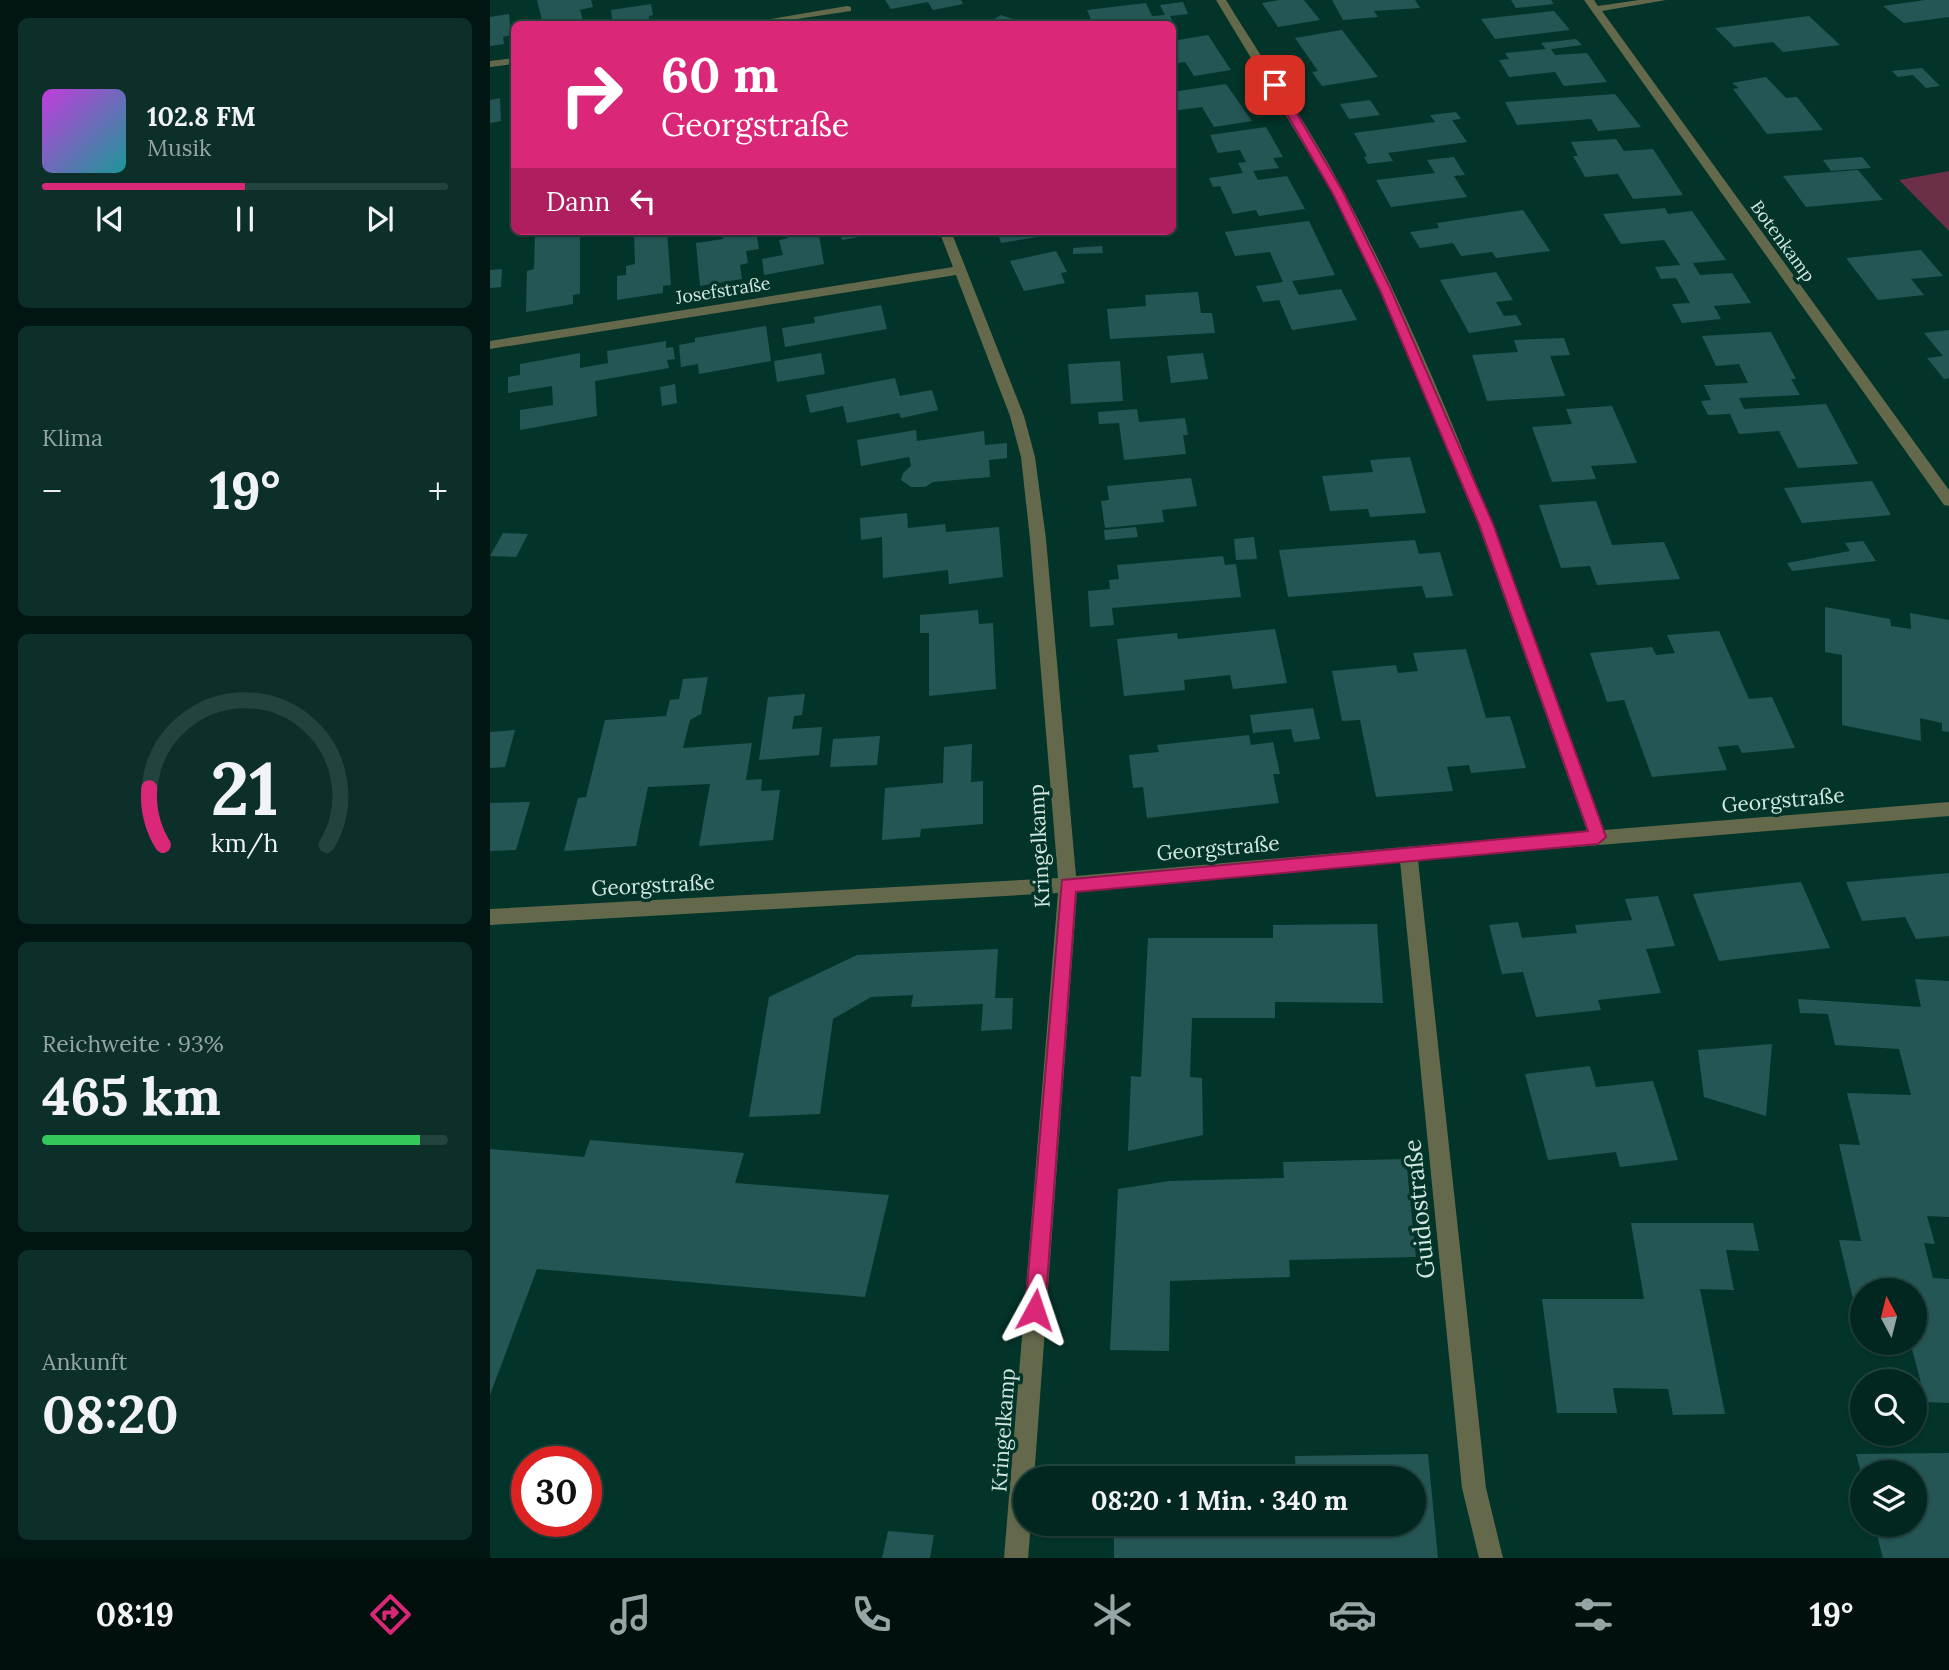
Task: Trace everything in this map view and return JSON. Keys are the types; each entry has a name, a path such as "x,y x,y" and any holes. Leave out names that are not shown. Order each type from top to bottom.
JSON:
{"street":[{"path":"1221,0 1338,192 1386,290 1486,524 1598,837"},
{"path":"1592,5 1661,0"},
{"name":"Botenkamp","path":"1592,5 1949,501"},
{"path":"765,21 847,8"},
{"path":"490,64 511,61"},
{"name":"Kringelkamp","path":"947,235 1017,416 1028,457 1038,538 1068,885 1016,1558"},
{"name":"Josefstraße","path":"490,345 961,270"},
{"name":"Georgstraße","path":"490,917 1068,885 1408,853 1949,809"},
{"name":"Guidostraße","path":"1408,853 1474,1488 1491,1558"}],"shaded area":[{"path":"1949,171 1949,231 1899,180"}],"building":[{"path":"537,0 591,0 593,7 580,10 583,21 542,21"},
{"path":"885,0 961,0 963,4 933,10 928,2 891,9"},
{"path":"1304,0 1320,20 1278,27 1262,3"},
{"path":"1332,0 1415,0 1420,8 1374,11 1378,17 1343,20"},
{"path":"1511,0 1551,0 1554,4 1516,8"},
{"path":"1925,0 1949,0 1949,17 1904,23 1883,6"},
{"path":"1183,2 1188,14 1170,16 1172,21 1092,21 1087,10 1146,3 1152,16 1165,15 1160,5"},
{"path":"651,4 653,15 649,16 650,21 613,21 611,10"},
{"path":"1554,11 1570,30 1495,39 1481,19"},
{"path":"509,14 511,35 503,37 504,44 490,46 490,17"},
{"path":"1001,15 1019,21 991,21"},
{"path":"1809,16 1840,45 1783,52 1773,42 1734,47 1715,28"},
{"path":"1342,30 1378,77 1322,86 1312,72 1318,71 1295,38"},
{"path":"1208,35 1231,70 1194,76 1185,62 1176,63 1176,40"},
{"path":"1576,39 1582,45 1551,49 1555,55 1587,53 1607,82 1564,86 1555,72 1509,77 1499,60 1509,59 1505,53 1546,49 1541,43"},
{"path":"1922,68 1940,86 1926,88 1913,75 1898,77 1892,71"},
{"path":"1766,77 1786,98 1797,97 1823,130 1767,134 1733,89 1739,88 1732,83"},
{"path":"1226,84 1252,121 1214,127 1202,107 1176,110 1176,91"},
{"path":"1615,94 1641,127 1598,131 1591,119 1517,125 1505,102"},
{"path":"500,98 501,121 490,123 490,100"},
{"path":"1370,100 1380,115 1349,119 1340,104"},
{"path":"1456,112 1461,119 1452,120 1467,142 1388,153 1393,161 1368,164 1364,157 1367,156 1354,133 1435,122 1430,115"},
{"path":"1266,127 1283,157 1273,158 1279,168 1253,171 1258,180 1287,176 1305,209 1259,216 1256,210 1233,214 1220,186 1213,187 1209,178 1243,173 1238,163 1246,162 1240,150 1218,153 1210,135"},
{"path":"1616,139 1624,151 1653,149 1683,195 1633,199 1618,174 1585,177 1573,156 1578,156 1571,142"},
{"path":"1454,157 1465,175 1454,176 1467,197 1391,207 1376,180 1435,173 1427,160"},
{"path":"1862,157 1871,168 1831,171 1823,160"},
{"path":"1858,170 1883,200 1806,207 1783,176"},
{"path":"1665,208 1668,214 1692,211 1726,260 1693,263 1700,275 1732,273 1751,303 1714,306 1721,319 1682,323 1672,304 1690,303 1676,278 1661,279 1655,267 1680,265 1664,240 1621,244 1603,214"},
{"path":"1523,210 1550,251 1496,258 1492,252 1461,256 1453,243 1420,248 1410,232 1439,228 1437,223"},
{"path":"1309,221 1335,275 1292,281 1299,295 1341,289 1357,320 1292,330 1279,300 1263,302 1256,286 1283,282 1270,252 1235,256 1225,232"},
{"path":"535,235 580,235 580,294 573,295 573,304 526,312 527,271 534,269"},
{"path":"634,235 667,235 671,285 663,286 663,293 617,300 617,276 626,275 626,266 635,264"},
{"path":"722,235 757,235 759,249 746,251 748,263 740,265 742,279 700,286 696,243 723,239"},
{"path":"787,235 819,235 824,264 764,275 762,259 783,255 779,240 788,238"},
{"path":"840,235 870,235 842,240"},
{"path":"998,235 1049,235 1001,243"},
{"path":"1102,246 1103,253 1073,254 1073,248"},
{"path":"1921,250 1943,276 1911,279 1924,295 1878,300 1846,258"},
{"path":"1056,251 1067,272 1061,273 1065,283 1024,291 1010,261"},
{"path":"502,269 501,287 490,288 490,270"},
{"path":"1496,272 1513,300 1496,302 1504,316 1516,315 1522,325 1469,333 1440,280"},
{"path":"1198,292 1201,313 1212,313 1215,333 1110,339 1107,309 1146,306 1145,295"},
{"path":"881,305 887,329 785,347 782,328 815,323 814,317"},
{"path":"766,326 771,361 699,374 698,364 681,367 679,345 695,342 695,338"},
{"path":"1949,330 1949,378 1944,379 1927,358 1943,356 1924,333"},
{"path":"1771,332 1796,379 1791,379 1800,395 1739,398 1744,409 1826,404 1858,464 1798,468 1779,431 1739,434 1730,414 1708,415 1701,401 1711,400 1704,385 1748,383 1739,364 1716,366 1702,336"},
{"path":"1564,338 1570,355 1550,356 1565,396 1487,401 1472,355 1518,352 1514,340"},
{"path":"666,341 666,348 673,347 675,359 667,360 669,368 595,381 597,416 520,430 520,410 553,405 552,386 508,393 508,377 520,375 520,364 580,353 580,368 608,363 607,351"},
{"path":"821,353 825,374 777,382 774,361"},
{"path":"1203,353 1208,379 1171,383 1167,356"},
{"path":"1120,361 1123,401 1071,404 1068,364"},
{"path":"895,378 900,396 932,390 938,410 901,418 899,413 847,423 843,406 810,413 806,395"},
{"path":"675,384 677,403 662,406 660,387"},
{"path":"1612,406 1637,463 1591,466 1596,479 1552,482 1532,427 1572,424 1566,409"},
{"path":"1137,409 1139,422 1185,418 1188,435 1183,435 1186,454 1124,460 1119,423 1099,424 1098,412"},
{"path":"916,430 917,441 984,431 985,445 1007,443 1007,458 989,460 990,477 933,482 925,487 911,487 901,480 903,473 911,466 909,457 861,466 857,440"},
{"path":"1410,457 1426,513 1370,517 1368,509 1330,511 1322,476 1373,472 1370,460"},
{"path":"1191,478 1197,506 1162,510 1164,522 1105,528 1101,501 1109,500 1107,486"},
{"path":"1872,481 1891,515 1802,523 1784,488"},
{"path":"1596,501 1612,545 1664,542 1680,579 1597,585 1590,566 1561,568 1539,505"},
{"path":"907,513 908,528 945,524 946,532 999,527 1003,577 949,584 948,570 883,578 882,537 861,540 860,518"},
{"path":"1136,527 1138,537 1105,540 1104,530"},
{"path":"503,533 528,534 516,557 490,556"},
{"path":"1254,537 1257,559 1236,560 1234,539"},
{"path":"1415,540 1419,554 1440,552 1453,596 1426,598 1422,586 1288,597 1279,550"},
{"path":"1863,541 1876,561 1792,571 1787,563 1850,551 1845,543"},
{"path":"1223,556 1225,565 1236,564 1241,597 1112,608 1114,625 1090,627 1088,591 1110,589 1109,580 1119,579 1117,565"},
{"path":"1825,607 1890,619 1891,626 1911,629 1910,613 1949,620 1949,732 1942,731 1942,723 1920,718 1921,741 1842,725 1842,655 1825,652"},
{"path":"978,610 979,624 993,623 996,689 929,696 929,633 920,633 920,615"},
{"path":"1275,629 1287,683 1233,689 1230,675 1184,680 1185,690 1124,696 1117,639 1177,633 1178,639"},
{"path":"1719,631 1749,699 1772,697 1795,748 1742,753 1738,745 1718,747 1727,770 1652,777 1624,700 1607,702 1590,653 1652,647 1656,655 1675,653 1667,635"},
{"path":"1466,649 1486,718 1510,716 1526,768 1471,773 1469,765 1447,767 1453,791 1376,797 1360,720 1342,721 1332,671 1396,665 1398,673 1418,671 1413,653"},
{"path":"708,677 701,714 690,720 683,748 752,743 746,780 762,779 761,791 780,790 773,840 699,846 710,784 648,787 636,846 564,851 578,798 586,797 605,720 666,716 670,700 679,699 683,679"},
{"path":"805,694 802,715 794,716 792,729 822,727 819,755 759,760 768,697"},
{"path":"1313,708 1320,739 1294,742 1291,729 1253,733 1250,715"},
{"path":"515,730 505,767 490,768 490,732"},
{"path":"1249,735 1251,745 1273,742 1280,774 1273,774 1279,803 1147,818 1143,787 1133,788 1129,755 1159,752 1157,745"},
{"path":"880,736 877,765 830,767 833,739"},
{"path":"972,744 971,782 983,781 983,824 921,829 920,837 882,840 885,788 943,783 944,747"},
{"path":"530,802 516,850 490,851 490,803"},
{"path":"1949,873 1949,936 1916,939 1905,917 1862,921 1846,882"},
{"path":"1801,882 1830,948 1719,961 1693,894"},
{"path":"1658,896 1675,946 1646,949 1661,993 1598,1000 1601,1010 1536,1017 1523,972 1502,974 1489,925 1518,922 1522,938 1577,933 1575,925 1632,920 1625,899"},
{"path":"1377,924 1383,1003 1275,1002 1275,1018 1192,1018 1190,1077 1202,1078 1203,1135 1128,1151 1131,1076 1141,1077 1148,938 1273,938 1273,925"},
{"path":"998,949 995,998 1013,998 1012,1029 981,1031 983,1004 911,1007 913,995 871,997 833,1019 820,1114 749,1117 769,997 857,955"},
{"path":"1915,979 1949,981 1949,1217 1927,1216 1935,1244 1924,1243 1933,1278 1949,1279 1949,1403 1927,1402 1927,1369 1917,1369 1914,1355 1927,1355 1927,1278 1850,1278 1850,1286 1839,1240 1861,1241 1839,1144 1860,1145 1847,1093 1911,1095 1899,1049 1835,1045 1828,1014 1800,1013 1798,999 1921,1007"},
{"path":"1772,1044 1766,1116 1704,1097 1698,1050"},
{"path":"1590,1066 1596,1087 1653,1081 1678,1160 1620,1167 1616,1152 1548,1160 1525,1074"},
{"path":"590,1140 744,1153 735,1183 889,1195 865,1297 537,1269 490,1395 490,1149 584,1157"},
{"path":"1406,1159 1416,1257 1289,1260 1290,1277 1170,1281 1169,1351 1110,1350 1118,1189 1169,1181 1284,1178 1283,1162"},
{"path":"1631,1223 1753,1223 1759,1251 1726,1250 1734,1290 1700,1289 1725,1414 1673,1415 1668,1389 1613,1388 1617,1413 1557,1413 1542,1299 1644,1299"},
{"path":"1949,1453 1949,1558 1883,1558 1877,1537 1927,1537 1927,1460 1858,1460 1856,1454"},
{"path":"1428,1454 1438,1558 1114,1558 1114,1536 1426,1536 1426,1466 1295,1466 1295,1456"},
{"path":"888,1531 934,1535 930,1558 882,1558"}],"route":[{"path":"1035,1310 1068,885 1598,837 1486,524 1386,290 1338,192 1275,85"}]}
